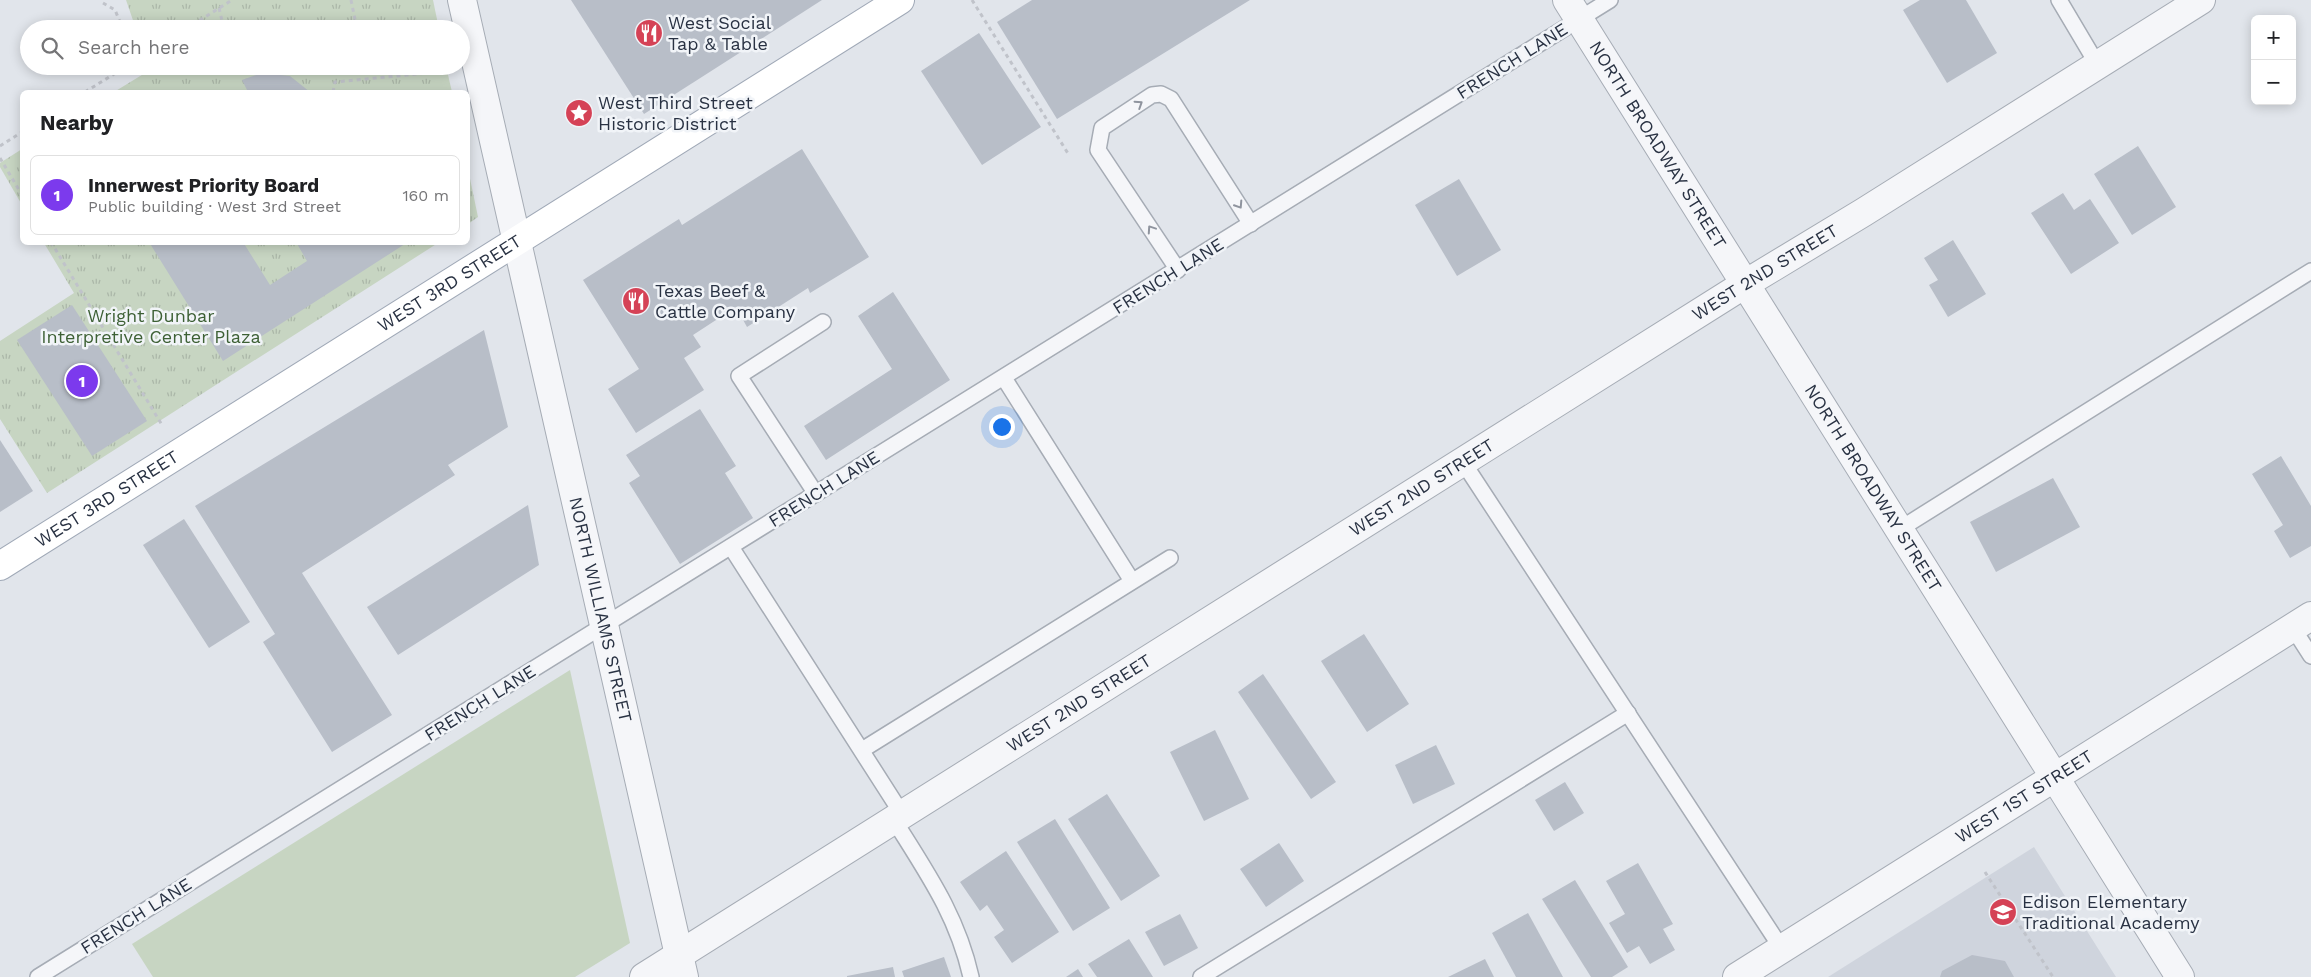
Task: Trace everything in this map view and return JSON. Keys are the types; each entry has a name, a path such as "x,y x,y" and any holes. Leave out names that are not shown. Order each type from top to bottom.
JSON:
{"main road":[{"name":"WEST 3RD STREET","path":"0,566 900,0"}],"street":[{"name":"NORTH WILLIAMS STREET","path":"462,0 467,20"},
{"name":"WEST 2ND STREET","path":"644,977 682,966 898,817 1745,284 1864,212 2201,0"},
{"name":"NORTH BROADWAY STREET","path":"1573,9 2054,779 2180,977"},
{"name":"NORTH WILLIAMS STREET","path":"470,34 682,966"},
{"name":"WEST 1ST STREET","path":"1737,977 2302,622"}],"lane":[{"name":"FRENCH LANE","path":"38,977 1251,224 1573,9 1610,0"},
{"path":"2059,0 2097,64"},
{"path":"1178,270 1098,150 1102,128 1152,95 1161,94 1171,98 1251,224"},
{"path":"1900,530 2311,271"},
{"path":"816,494 739,376 823,322"},
{"path":"1004,378 1132,581"},
{"path":"1463,462 1782,949"},
{"path":"731,547 862,750 942,896 966,952 971,977"},
{"path":"862,750 1170,558"},
{"path":"2302,622 2311,656"},
{"path":"1201,977 1628,713"}],"path":[{"path":"200,20 232,0"},
{"path":"351,0 355,20"},
{"path":"972,0 1072,160"},
{"path":"103,3 115,10 119,20"},
{"path":"219,8 222,20"},
{"path":"88,90 112,75"},
{"path":"333,90 335,82 407,75"},
{"path":"0,146 20,133"},
{"path":"0,158 20,192"},
{"path":"53,245 180,453"},
{"path":"1985,872 2053,977"}],"shaded area":[{"name":"Edison Elementary Traditional Academy","path":"2034,847 2116,977 1828,977"}],"green space":[{"path":"126,0 433,0 437,20 133,20"},
{"path":"142,75 448,75 452,90 117,90"},
{"path":"20,150 20,202 0,167 0,163"},
{"path":"470,179 478,217 470,223"},
{"name":"Wright Dunbar Interpretive Center Plaza","path":"45,245 435,245 47,493 0,419 0,341 74,293"},
{"path":"570,670 630,943 575,977 153,977 132,944"}],"building":[{"path":"571,0 822,0 644,114"},
{"path":"1032,0 1250,0 1057,119 997,22"},
{"path":"1920,0 1966,0 1997,53 1947,83 1903,10"},
{"path":"979,33 1041,127 982,165 921,71"},
{"path":"256,75 290,76 308,90 247,90 242,80"},
{"path":"2138,146 2176,207 2132,235 2094,174"},
{"path":"802,149 869,257 810,293 808,288 747,327 736,307 693,335 701,347 684,358 704,390 636,433 608,389 639,369 583,280 679,219 682,225"},
{"path":"1459,179 1501,250 1457,276 1415,205"},
{"path":"2063,193 2074,210 2090,199 2119,243 2071,274 2031,213"},
{"path":"1953,240 1986,294 1948,317 1929,285 1938,280 1924,258"},
{"path":"151,245 245,245 270,285 307,261 298,245 403,245 223,361"},
{"path":"893,292 950,380 826,460 804,426 892,369 858,316"},
{"path":"72,305 147,421 92,456 17,340"},
{"path":"484,330 508,427 448,465 455,475 302,573 392,715 332,752 263,642 275,634 195,506"},
{"path":"700,409 736,466 725,473 753,518 680,564 629,483 640,476 626,455"},
{"path":"0,440 33,491 0,512"},
{"path":"2281,456 2311,506 2311,546 2290,558 2274,531 2283,525 2252,474"},
{"path":"2053,478 2080,527 1996,572 1970,522"},
{"path":"528,505 539,565 398,655 367,607"},
{"path":"184,519 250,622 209,648 143,545"},
{"path":"1364,634 1409,704 1367,732 1321,661"},
{"path":"1263,674 1336,782 1311,799 1238,692"},
{"path":"1215,730 1249,799 1204,821 1170,752"},
{"path":"1436,745 1455,784 1413,804 1395,765"},
{"path":"1565,782 1584,813 1554,831 1535,800"},
{"path":"1107,794 1160,876 1121,901 1068,819"},
{"path":"1055,819 1110,908 1073,931 1017,842"},
{"path":"1279,843 1304,881 1266,907 1240,869"},
{"path":"1006,851 1059,932 1012,963 994,937 1004,930 987,905 980,911 960,882"},
{"path":"1638,863 1673,924 1663,929 1675,950 1650,964 1639,946 1627,953 1609,923 1625,914 1606,881"},
{"path":"1575,880 1628,967 1612,977 1591,977 1542,899"},
{"path":"1528,913 1563,977 1516,977 1492,933"},
{"path":"1180,914 1198,948 1164,966 1145,932"},
{"path":"1129,939 1153,977 1097,977 1088,964"},
{"path":"1972,955 2005,961 2014,977 1940,977 1942,971"},
{"path":"944,957 951,977 904,977 902,971"},
{"path":"1485,959 1494,977 1448,977"},
{"path":"893,967 895,977 847,977 847,976"},
{"path":"1078,969 1083,977 1066,977"}],"place":[{"name":"West Social Tap & Table","path":"649,33"},
{"name":"West Third Street Historic District","path":"579,113"},
{"name":"Texas Beef & Cattle Company","path":"636,301"},
{"name":"Innerwest Priority Board","path":"82,381"},
{"name":"Edison Elementary Traditional Academy","path":"2003,912"}]}
